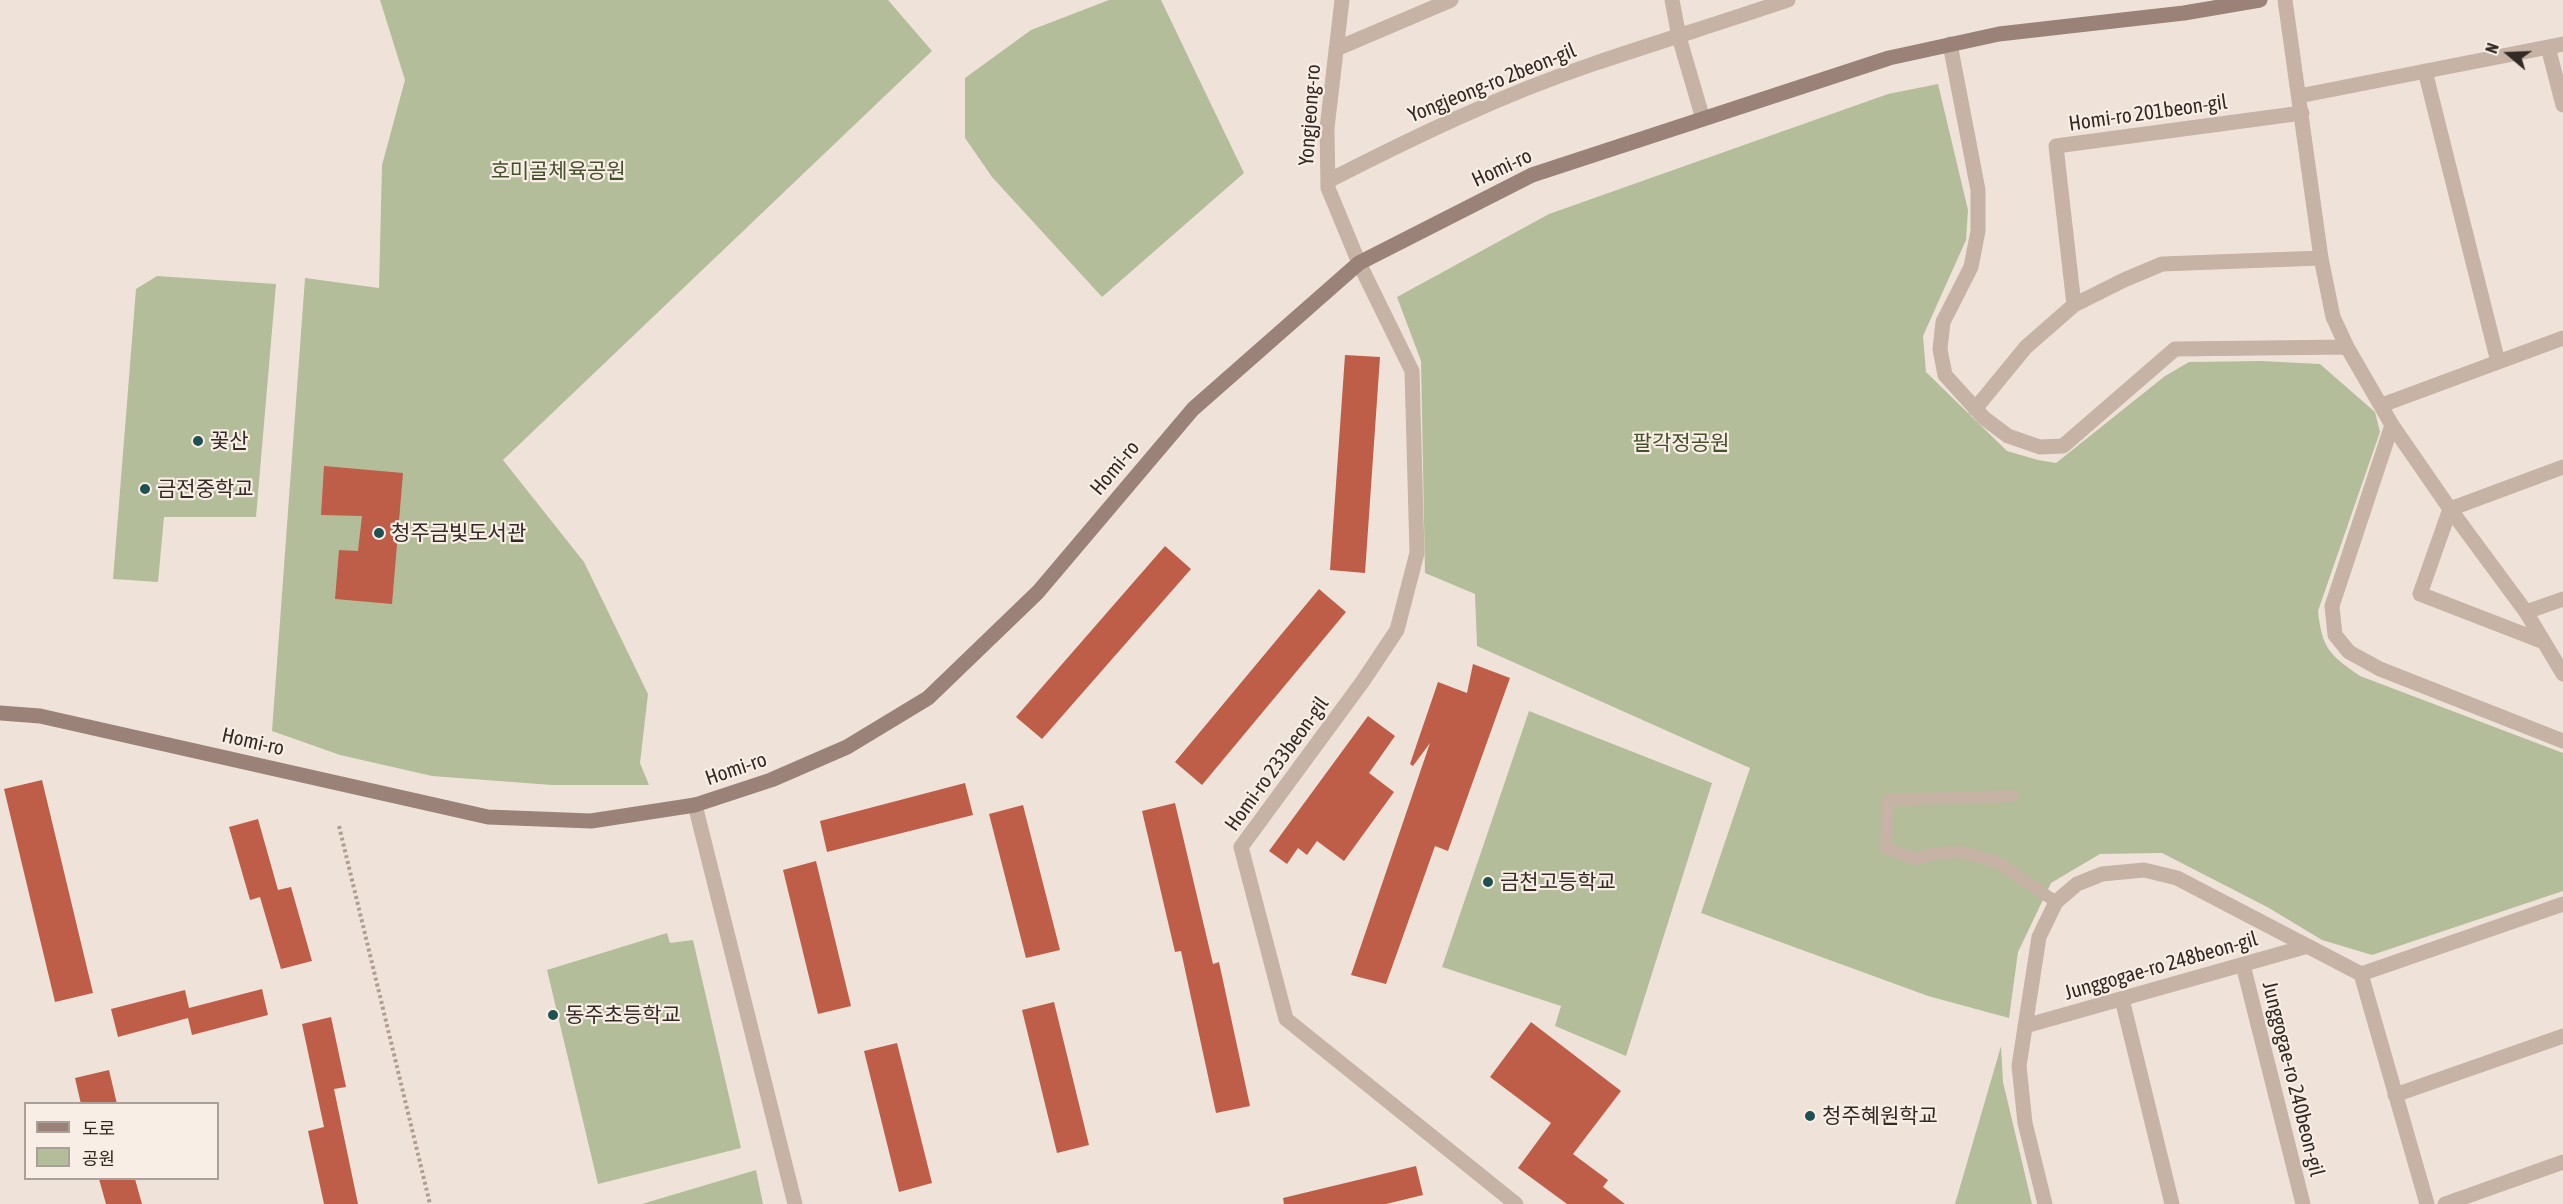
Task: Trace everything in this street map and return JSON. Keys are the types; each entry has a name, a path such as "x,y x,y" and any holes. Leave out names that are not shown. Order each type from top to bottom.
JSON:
{"street":[{"name":"Yongjeong-ro","path":"1342,0 1327,128 1328,188 1359,263"},
{"path":"1336,49 1451,0"},
{"path":"1672,0 1679,37 1703,119"},
{"name":"Yongjeong-ro 2beon-gil","path":"1328,181 1429,129 1512,95 1592,64 1788,0"},
{"name":"Homi-ro","path":"0,713 40,716 488,816 591,821 695,805 771,780 847,747 928,698 1038,592 1193,409 1359,263 1532,175 1889,58 1999,34 2184,13 2260,0"},
{"path":"2285,0 2321,258 2333,317 2392,425 2526,612 2563,674"},
{"path":"1950,44 1978,190 1978,231 1971,267 1943,322 1940,349 1945,375 1984,418 2008,436 2040,447 2063,446 2175,349 2347,346"},
{"path":"2300,96 2555,45 2563,105"},
{"path":"2425,71 2498,362"},
{"name":"Homi-ro 201beon-gil","path":"2074,305 2056,146 2302,113"},
{"path":"1975,409 2026,347 2074,305 2124,280 2162,264 2321,258"},
{"name":"Homi-ro 233beon-gil","path":"1359,263 1412,371 1417,553 1397,630 1363,681 1241,847 1286,1018 1516,1204"},
{"path":"2382,405 2563,338"},
{"path":"2392,425 2332,606 2335,635 2349,652 2380,669 2563,741"},
{"path":"2450,509 2563,467"},
{"path":"2450,509 2420,594 2544,642"},
{"path":"2526,612 2563,599"},
{"path":"695,805 795,1204"},
{"name":"Junggogae-ro 248beon-gil","path":"2045,1204 2025,1123 2019,1066 2039,937 2056,902 2077,884 2102,874 2144,870 2177,878 2361,974"},
{"path":"2427,1204 2361,974 2563,904"},
{"name":"Junggogae-ro 248beon-gil","path":"2025,1026 2308,946"},
{"name":"Junggogae-ro 240beon-gil","path":"2243,965 2303,1204"},
{"path":"2122,999 2172,1204"},
{"path":"2395,1095 2558,1038"},
{"path":"2445,1204 2563,1162"}],"lane":[{"path":"2013,796 1888,800 1886,848 1917,859 1936,853 1962,852 1999,862 2056,902"}],"path":[{"path":"339,826 430,1204"}],"green space":[{"name":"호미골체육공원","path":"380,0 888,0 932,51 503,460 584,562 648,694 640,763 649,785 552,785 432,776 340,755 272,731 305,278 379,288 382,165 405,80"},
{"path":"1109,0 1161,0 1244,173 1102,297 992,177 965,138 965,78 1031,30"},
{"name":"팔각정공원","path":"1938,84 1968,210 1966,240 1923,336 1926,372 2007,451 2056,463 2165,376 2189,362 2262,361 2320,364 2375,412 2380,432 2318,611 2325,643 2341,662 2360,676 2563,753 2563,891 2372,955 2322,940 2269,908 2162,853 2100,854 2051,883 2018,952 2009,1018 1928,996 1701,913 1750,768 1477,646 1475,594 1425,573 1421,361 1397,297 1549,214 1888,94"},
{"path":"157,276 276,284 256,517 164,517 158,582 113,579 136,289"},
{"path":"1529,711 1712,783 1626,1056 1555,1026 1561,1006 1442,967"},
{"path":"667,933 670,943 693,940 741,1148 598,1184 547,970"},
{"path":"2001,1046 2003,1082 2032,1204 1955,1204"},
{"path":"756,1170 763,1204 642,1204"}],"building":[{"path":"1345,355 1380,357 1365,573 1330,570"},
{"name":"청주금빛도서관","path":"324,466 403,473 392,604 335,599 339,550 358,551 362,516 321,515"},
{"path":"1165,546 1191,569 1042,739 1016,717"},
{"path":"1319,589 1346,612 1202,785 1175,762"},
{"path":"1473,664 1510,678 1448,851 1435,846 1386,984 1351,975 1430,743 1413,766 1410,764 1438,682 1467,693"},
{"path":"1368,716 1395,736 1369,773 1394,792 1344,861 1317,841 1307,855 1298,848 1287,864 1269,851"},
{"path":"42,780 93,993 55,1002 4,789"},
{"path":"965,783 973,815 827,852 820,821"},
{"path":"1175,803 1213,964 1219,962 1250,1106 1216,1113 1181,951 1175,952 1142,811"},
{"path":"1023,805 1060,950 1026,958 989,814"},
{"path":"258,819 278,890 291,887 312,961 281,969 260,897 250,900 229,827"},
{"path":"816,861 851,1006 818,1014 783,870"},
{"path":"262,989 268,1015 192,1035 188,1018 118,1037 111,1009 185,990 189,1008"},
{"path":"1054,1002 1089,1145 1057,1153 1022,1010"},
{"path":"331,1017 346,1087 334,1089 358,1204 324,1204 308,1131 324,1127 302,1024"},
{"path":"1531,1022 1621,1091 1573,1154 1608,1180 1603,1187 1625,1204 1567,1204 1518,1168 1551,1123 1490,1077"},
{"path":"897,1043 932,1183 899,1192 864,1051"},
{"path":"109,1070 117,1102 81,1102 75,1078"},
{"path":"1416,1166 1423,1195 1386,1204 1284,1204 1283,1198"},
{"path":"99,1180 135,1180 142,1204 106,1204"}],"place":[{"name":"꽃산","path":"198,441"},
{"name":"금전중학교","path":"145,489"},
{"name":"청주금빛도서관","path":"379,533"},
{"name":"금천고등학교","path":"1488,882"},
{"name":"동주초등학교","path":"553,1015"},
{"name":"청주혜원학교","path":"1810,1116"}]}
